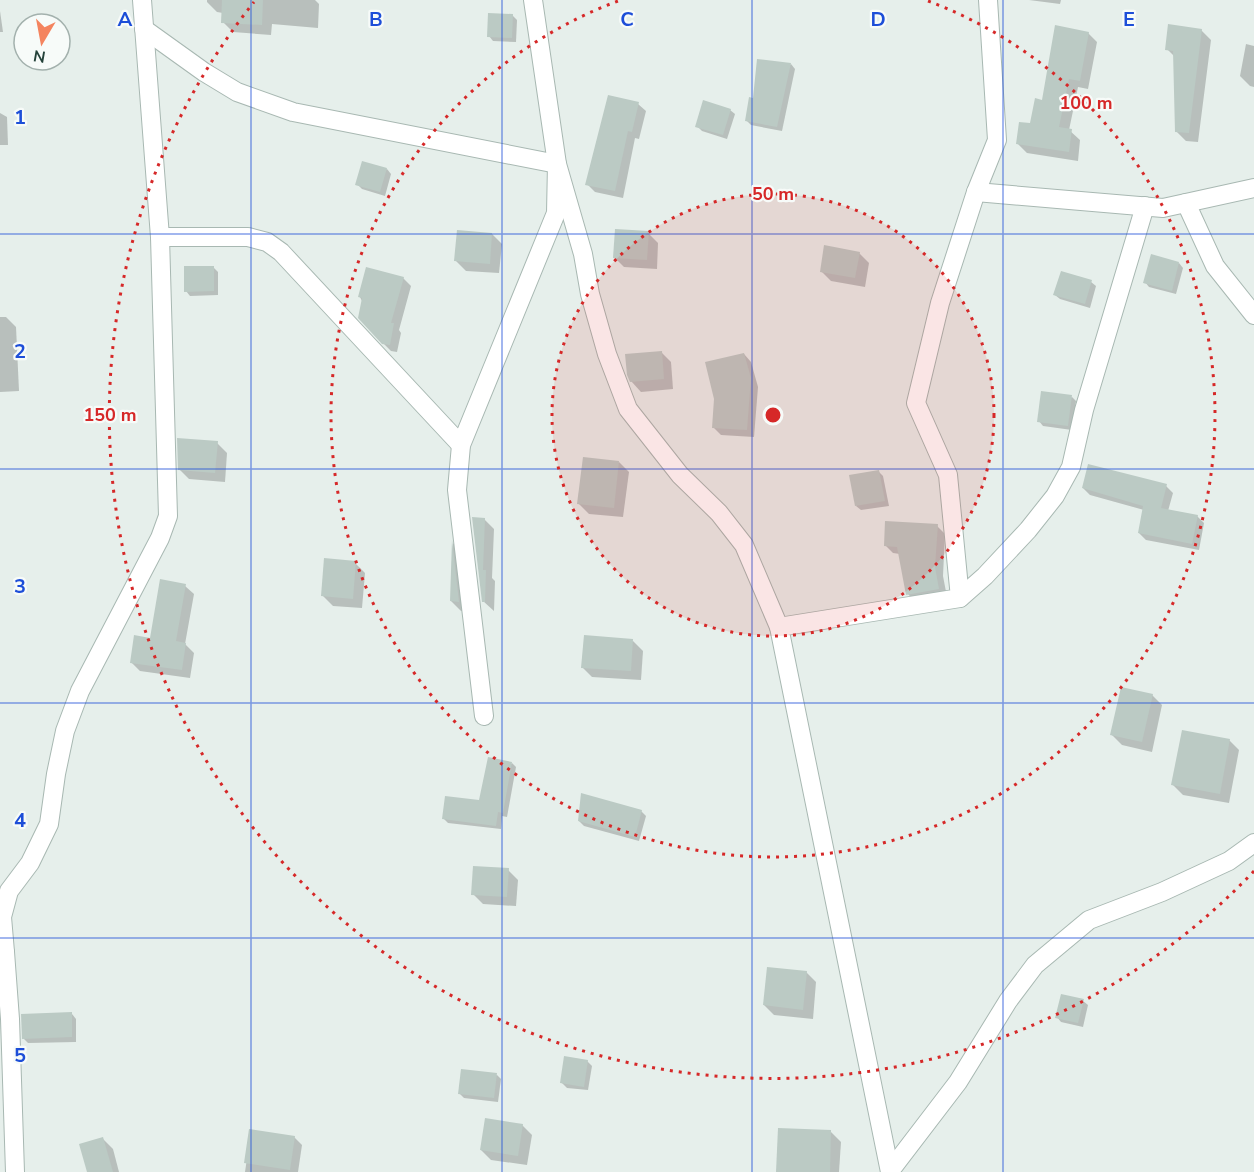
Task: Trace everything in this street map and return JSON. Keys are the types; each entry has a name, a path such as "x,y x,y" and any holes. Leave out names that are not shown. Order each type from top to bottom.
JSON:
{"street":[{"path":"15,1172 10,1019 2,952 2,917 9,891 30,863 49,824 65,731 80,691 160,538 168,516 160,237 142,0"},
{"path":"533,0 557,164 583,254 590,294 607,354 628,409 680,475 719,513 744,545 779,627 890,1172"},
{"path":"960,598 948,475 916,403 940,303 975,192 997,140 988,0"},
{"path":"144,29 204,72 237,92 293,112 557,164"},
{"path":"484,716 457,490 461,445 556,213 557,164"},
{"path":"975,192 1163,208 1254,188"},
{"path":"1186,203 1215,266 1254,315"},
{"path":"779,627 960,598 986,576 1034,522 1055,496 1071,467 1084,410 1145,206"},
{"path":"160,237 248,237 267,242 290,261 461,445"},
{"path":"890,1172 958,1082 1008,1001 1035,965 1089,920 1162,892 1229,861 1254,843"}],"building":[{"path":"222,0 263,0 262,25 221,23"},
{"path":"488,13 513,14 512,38 487,37"},
{"path":"1168,24 1202,29 1189,133 1175,132 1173,51 1165,50"},
{"path":"1055,25 1089,32 1080,81 1069,79 1059,127 1072,129 1069,152 1016,144 1019,122 1030,123 1035,98 1042,100"},
{"path":"757,59 791,63 777,127 745,121 749,97 753,98"},
{"path":"608,95 639,102 632,132 628,131 615,191 585,185"},
{"path":"703,100 731,109 723,135 695,127"},
{"path":"362,161 387,168 380,192 355,185"},
{"path":"615,229 649,231 647,260 613,258"},
{"path":"457,230 492,233 490,264 454,261"},
{"path":"824,245 860,252 855,278 820,272"},
{"path":"1151,254 1179,262 1172,291 1143,283"},
{"path":"184,266 214,266 214,291 184,292"},
{"path":"366,267 404,277 391,323 394,323 390,345 382,344 358,318 362,298 358,297"},
{"path":"1061,271 1092,280 1085,304 1053,295"},
{"path":"662,351 664,379 630,382 625,354"},
{"path":"744,353 751,378 747,430 712,428 714,399 705,362"},
{"path":"1041,391 1072,395 1068,426 1037,422"},
{"path":"177,438 218,441 215,473 178,470"},
{"path":"583,457 619,461 614,508 577,504"},
{"path":"1088,464 1167,484 1161,508 1198,515 1192,544 1138,533 1143,506 1082,488"},
{"path":"879,470 885,501 855,506 849,475"},
{"path":"472,517 485,518 483,570 486,570 485,602 482,602"},
{"path":"885,521 938,524 935,567 939,589 906,595 897,547 884,546"},
{"path":"452,540 459,602 450,601"},
{"path":"324,558 356,561 353,599 321,596"},
{"path":"160,579 186,584 176,641 186,643 182,670 130,663 134,635 150,638"},
{"path":"584,635 633,639 631,671 581,668"},
{"path":"1121,687 1153,694 1142,742 1110,735"},
{"path":"1182,730 1230,739 1220,794 1171,785"},
{"path":"488,757 512,762 503,813 498,812 496,826 442,819 445,796 479,800"},
{"path":"581,793 642,810 635,837 578,821"},
{"path":"473,866 509,868 507,897 471,895"},
{"path":"767,967 807,971 803,1010 763,1005"},
{"path":"1061,994 1084,999 1078,1023 1055,1018"},
{"path":"72,1012 72,1037 22,1039 21,1014"},
{"path":"564,1056 588,1060 584,1087 560,1083"},
{"path":"461,1069 497,1073 494,1098 458,1094"},
{"path":"485,1118 523,1124 518,1156 480,1150"},
{"path":"778,1128 831,1130 830,1172 776,1172"},
{"path":"249,1129 295,1136 290,1170 244,1163"},
{"path":"103,1137 113,1172 87,1172 79,1144"}]}
